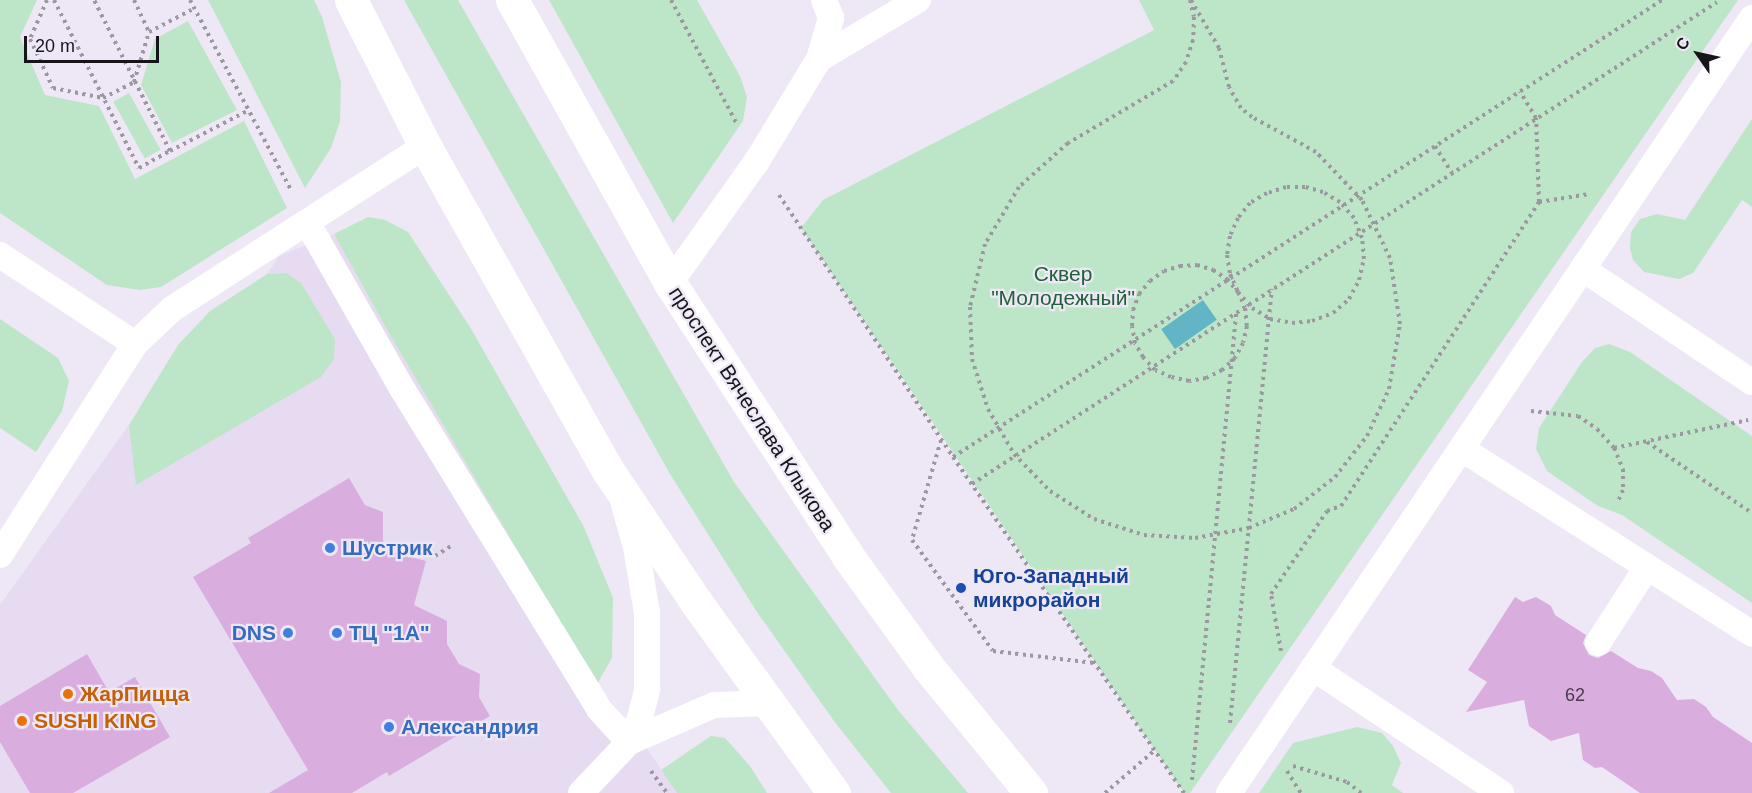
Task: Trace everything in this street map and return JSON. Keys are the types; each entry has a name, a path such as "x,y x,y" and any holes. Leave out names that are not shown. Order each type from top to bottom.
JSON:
{"main road":[{"path":"351,0 425,146 609,472 696,602 834,793"},
{"name":"проспект Вячеслава Клыкова","path":"512,0 670,283 847,555 928,667 1031,793"}],"lane":[{"path":"670,283 756,161 819,59 831,18 824,0"},
{"path":"819,59 918,0"},
{"path":"1229,793 1752,18"},
{"path":"0,555 135,344 172,309 425,146"},
{"path":"307,222 403,390 599,709 629,742"},
{"path":"0,255 135,344"},
{"path":"1583,269 1752,382"},
{"path":"1461,449 1752,634"},
{"path":"581,793 629,742 640,718 647,689 647,613 636,548 623,501 609,472"},
{"path":"1598,643 1647,567"},
{"path":"1313,668 1501,793"},
{"path":"629,742 714,705 769,703"}],"path":[{"path":"47,0 30,39 52,88 103,98 134,82 149,32 134,0"},
{"path":"54,0 139,168 249,110"},
{"path":"94,0 170,151"},
{"path":"190,0 307,222"},
{"path":"671,0 756,161 953,456 1184,793"},
{"path":"1191,0 1218,48 1229,87 1241,108 1252,117 1316,152 1358,196 1390,258 1400,324 1389,389 1368,436 1335,477 1294,509 1249,528 1195,538 1144,535 1094,519 1050,491 1016,456 988,409 972,360 970,307 985,244 1019,187 1068,142 1173,81 1186,62 1193,40 1194,16 1191,0"},
{"path":"953,456 1662,0"},
{"path":"972,484 1719,0"},
{"path":"149,32 195,8"},
{"path":"1275,659 1282,649 1271,594 1327,511 1341,506 1539,202 1536,118 1520,91"},
{"path":"1435,146 1452,173"},
{"path":"1229,279 1227,255 1230,236 1238,218 1250,203 1267,193 1286,187 1305,187 1323,192 1343,206 1354,218 1360,233 1364,259 1359,280 1348,298 1333,313 1312,321 1292,323 1270,319 1249,304 1229,279 1213,270 1197,265 1180,266 1164,271 1150,281 1139,294 1133,309 1135,340 1143,357 1153,367 1171,377 1189,381 1206,378 1222,370 1235,358 1243,343 1247,326 1245,307 1238,292"},
{"path":"1230,724 1272,289"},
{"path":"1199,771 1192,780 1236,313"},
{"path":"1490,407 1578,416 1597,429 1614,448 1623,469 1623,490 1613,512 1597,535"},
{"path":"1614,448 1752,419"},
{"path":"942,439 912,540 993,651 1095,663"},
{"path":"1647,442 1752,513"},
{"path":"1224,733 1237,715"},
{"path":"1106,793 1155,750"},
{"path":"1288,764 1347,783 1361,793"}],"shaded area":[{"path":"334,234 390,335 597,684 644,744 677,793 0,793 0,605 129,425 137,485 286,273 267,274 279,256"}],"green space":[{"path":"0,0 37,0 20,37 45,95 99,106 135,179 244,121 287,208 161,287 140,290 107,285 0,213"},
{"path":"208,0 314,0 322,17 341,82 340,121 331,148 305,188"},
{"path":"404,0 458,0 734,482 898,710 968,793 891,793 834,721 757,612 670,474"},
{"path":"549,0 697,0 740,76 747,97 743,121 673,223"},
{"name":"Сквер \"Молодежный\"","path":"1139,0 1738,0 1190,793 1184,793 801,228 823,200 1154,30"},
{"path":"188,21 237,110 172,143 141,85 155,39"},
{"path":"129,93 161,150 145,159 113,102"},
{"path":"1752,119 1752,207 1742,200 1693,273 1679,279 1644,272 1633,260 1630,248 1631,232 1640,219 1657,214 1685,220"},
{"path":"368,217 385,220 408,232 470,327 584,527 613,598 612,658 597,684 390,335 334,234"},
{"path":"286,273 301,283 335,339 334,359 321,377 136,485 129,425 178,345 210,311 267,274"},
{"path":"0,319 58,358 69,381 62,411 36,452 0,428"},
{"path":"1609,344 1630,352 1752,436 1752,603 1622,515 1598,506 1547,471 1536,449 1539,428 1582,362 1595,348"},
{"path":"1357,727 1382,733 1393,746 1401,763 1392,785 1403,793 1259,793 1293,743"},
{"path":"711,736 725,738 750,766 767,793 677,793 661,770"}],"water":[{"path":"1203,300 1217,320 1175,349 1161,329"}],"building":[{"name":"ТЦ \"1А\"","path":"349,478 365,505 383,512 383,550 426,561 414,605 447,621 447,644 459,664 480,674 479,697 490,716 389,776 387,772 352,793 269,793 308,770 193,577 251,543 248,538"},
{"path":"1515,597 1523,602 1536,597 1551,606 1555,615 1586,635 1583,643 1589,655 1598,658 1611,651 1638,668 1651,671 1662,678 1677,700 1694,699 1706,707 1713,717 1752,743 1752,793 1640,793 1602,767 1595,768 1583,760 1579,733 1551,741 1529,726 1524,700 1466,712 1487,682 1468,670"},
{"path":"87,654 109,692 135,677 170,737 73,793 30,793 0,742 0,706"}],"place":[{"name":"Шустрик","path":"330,548"},
{"name":"Юго-Западный микрорайон","path":"961,588"},
{"name":"DNS","path":"288,633"},
{"name":"ТЦ \"1А\"","path":"337,633"},
{"name":"ЖарПицца","path":"68,694"},
{"name":"SUSHI KING","path":"22,721"},
{"name":"Александрия","path":"389,727"}]}
